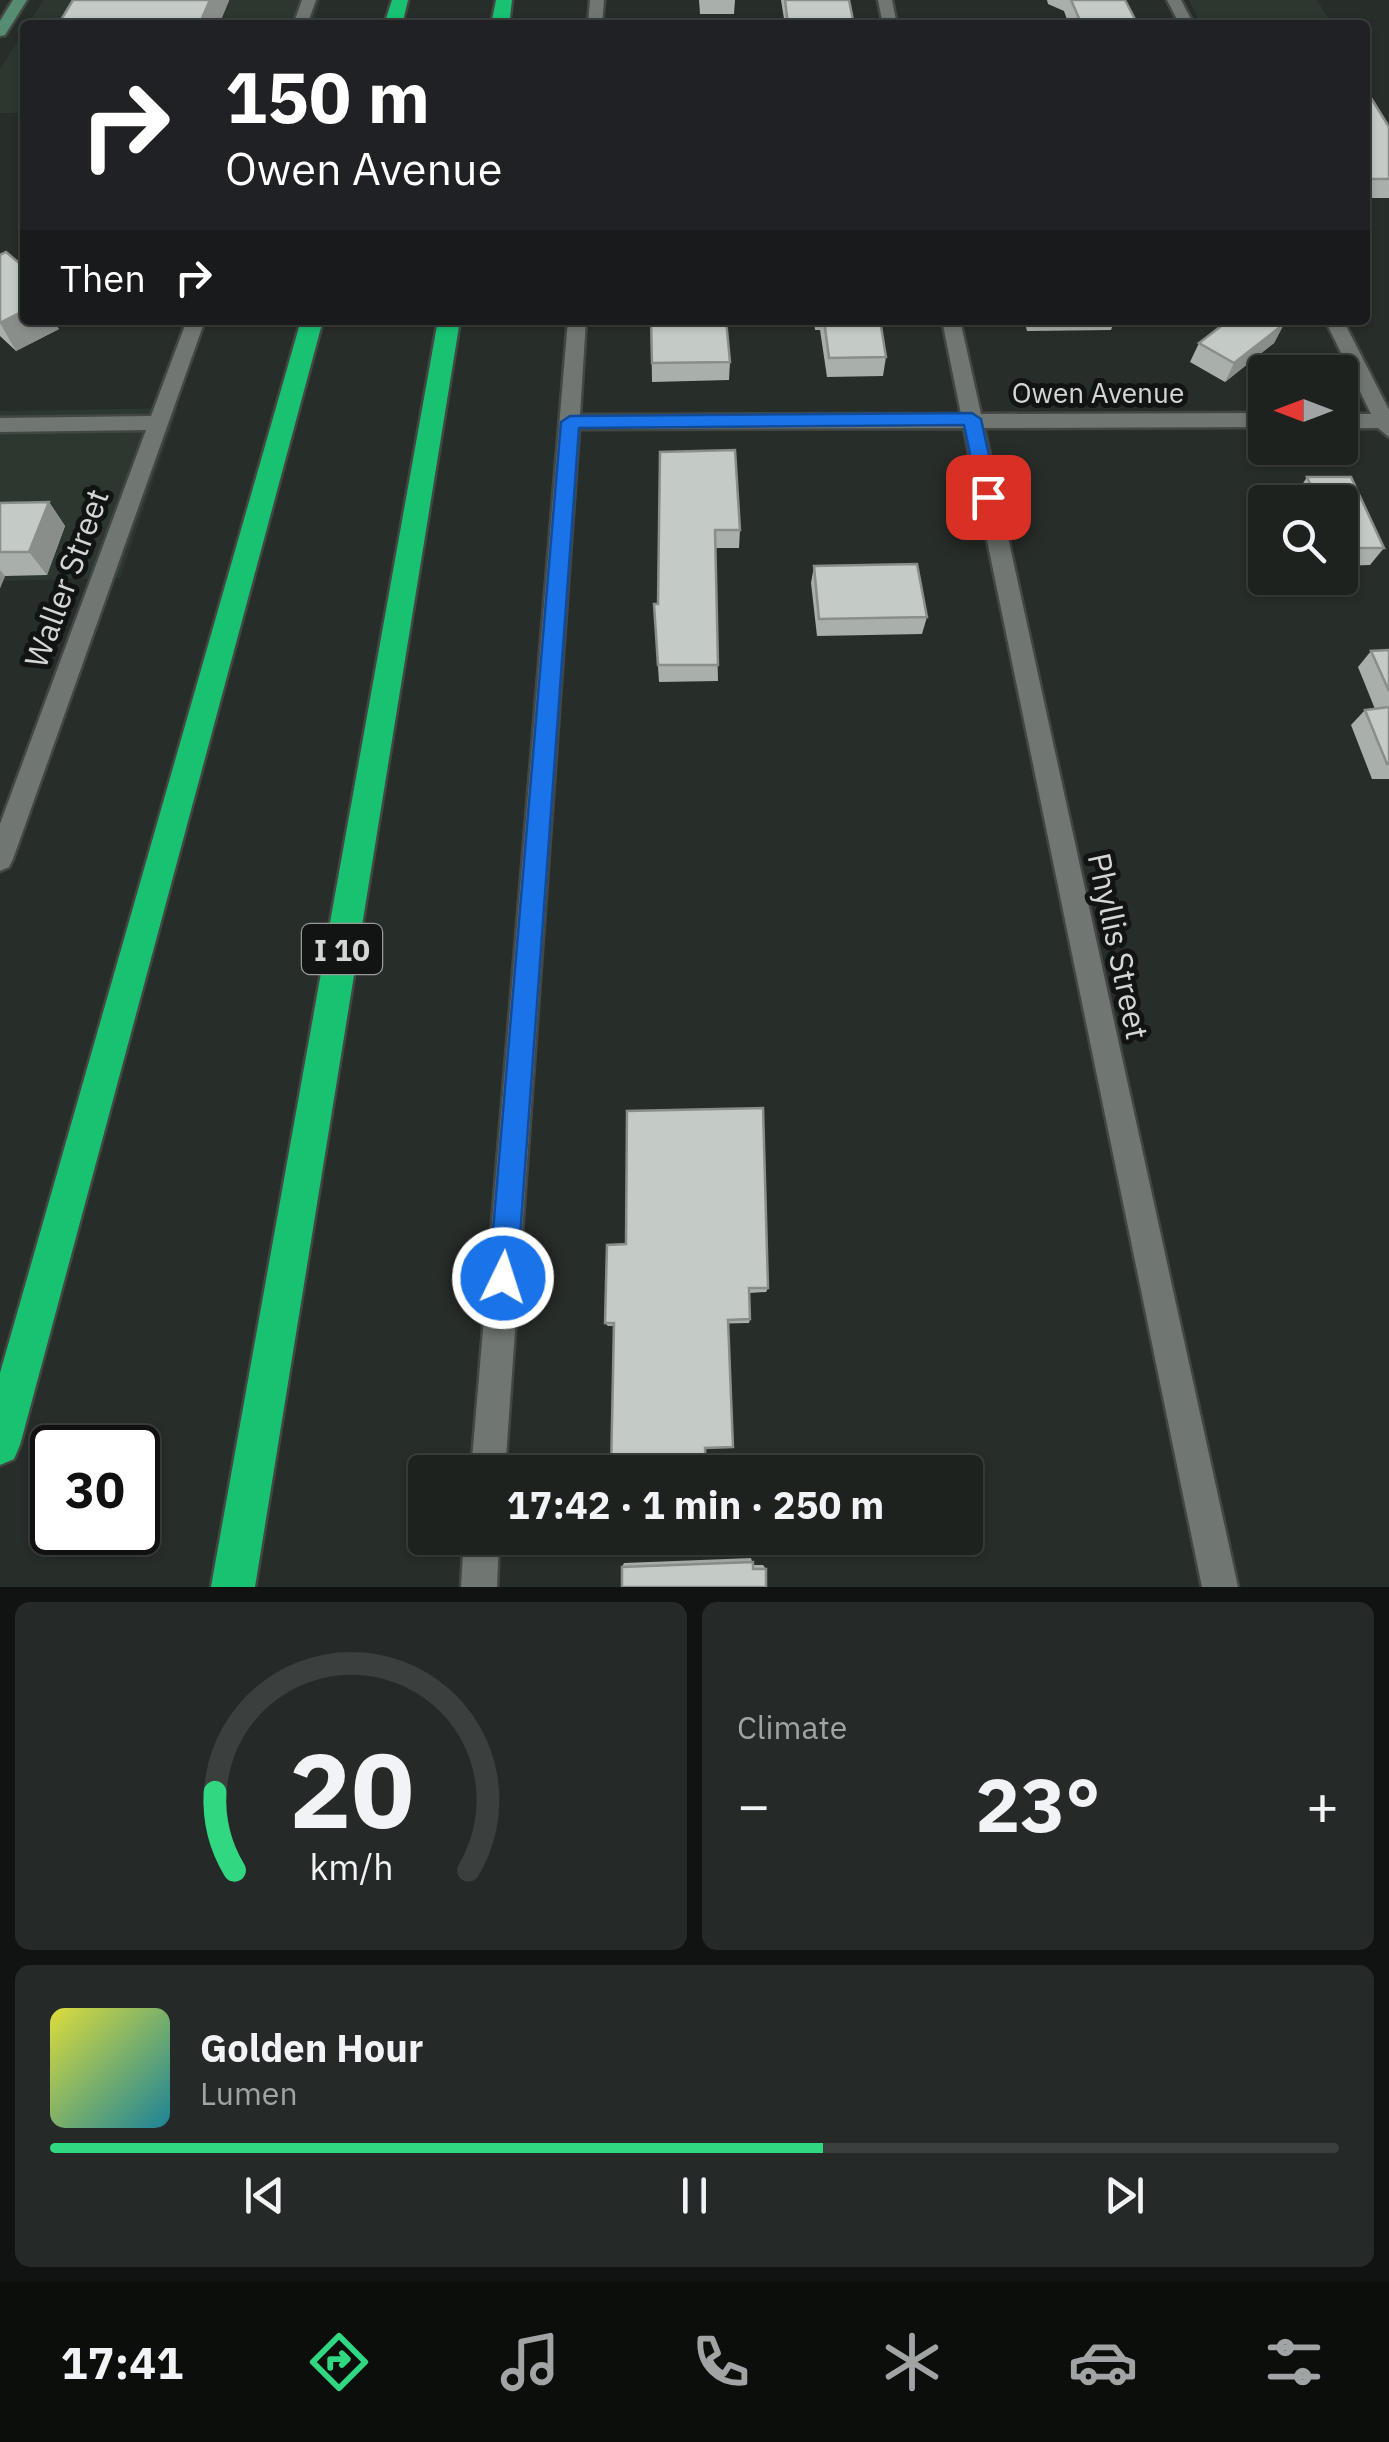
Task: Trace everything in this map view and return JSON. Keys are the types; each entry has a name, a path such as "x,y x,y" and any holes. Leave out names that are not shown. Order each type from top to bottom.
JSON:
{"highway":[{"path":"0,1444 311,325"},
{"name":"I 10","path":"234,1582 448,325"}],"street":[{"path":"0,32 20,0"},
{"name":"Waller Street","path":"0,859 194,325"},
{"path":"489,1455 577,325"},
{"name":"Phyllis Street","path":"952,325 1220,1587"},
{"path":"1337,325 1387,424"},
{"name":"Owen Avenue","path":"570,422 1248,420"},
{"path":"1358,422 1387,424"},
{"path":"0,425 157,423"},
{"path":"478,1587 481,1555"}],"shaded area":[{"path":"43,0 321,0 315,20 31,20"},
{"path":"1189,0 1317,0 1329,20 1199,20"},
{"path":"20,37 20,113 0,113 0,69"},
{"path":"178,408 120,578 0,581 0,411"}],"building":[{"path":"73,0 210,0 201,20 61,20"},
{"path":"785,0 849,0 853,20 787,20"},
{"path":"1071,0 1125,0 1135,20 1080,20"},
{"path":"1370,96 1389,127 1389,179 1370,179"},
{"path":"6,252 20,264 20,313 0,323 0,255"},
{"path":"651,325 726,325 730,362 652,363"},
{"path":"825,325 881,325 886,357 829,358"},
{"path":"1222,325 1283,325 1234,363 1199,343"},
{"path":"735,450 740,530 715,530 718,665 658,665 654,604 658,604 660,452"},
{"path":"1307,477 1351,477 1355,485 1311,485"},
{"path":"1358,492 1384,548 1358,548"},
{"path":"49,502 29,552 0,552 0,503"},
{"path":"917,564 927,617 819,619 814,566"},
{"path":"1389,650 1389,691 1371,651"},
{"path":"1389,707 1389,764 1387,764 1365,710"},
{"path":"763,1108 768,1288 749,1288 750,1319 728,1320 733,1447 705,1448 705,1455 611,1455 614,1323 605,1323 607,1245 626,1244 627,1111"},
{"path":"753,1562 753,1569 766,1569 766,1587 622,1587 622,1567"}],"route":[{"path":"503,1278 570,422 972,419 988,497"}]}
